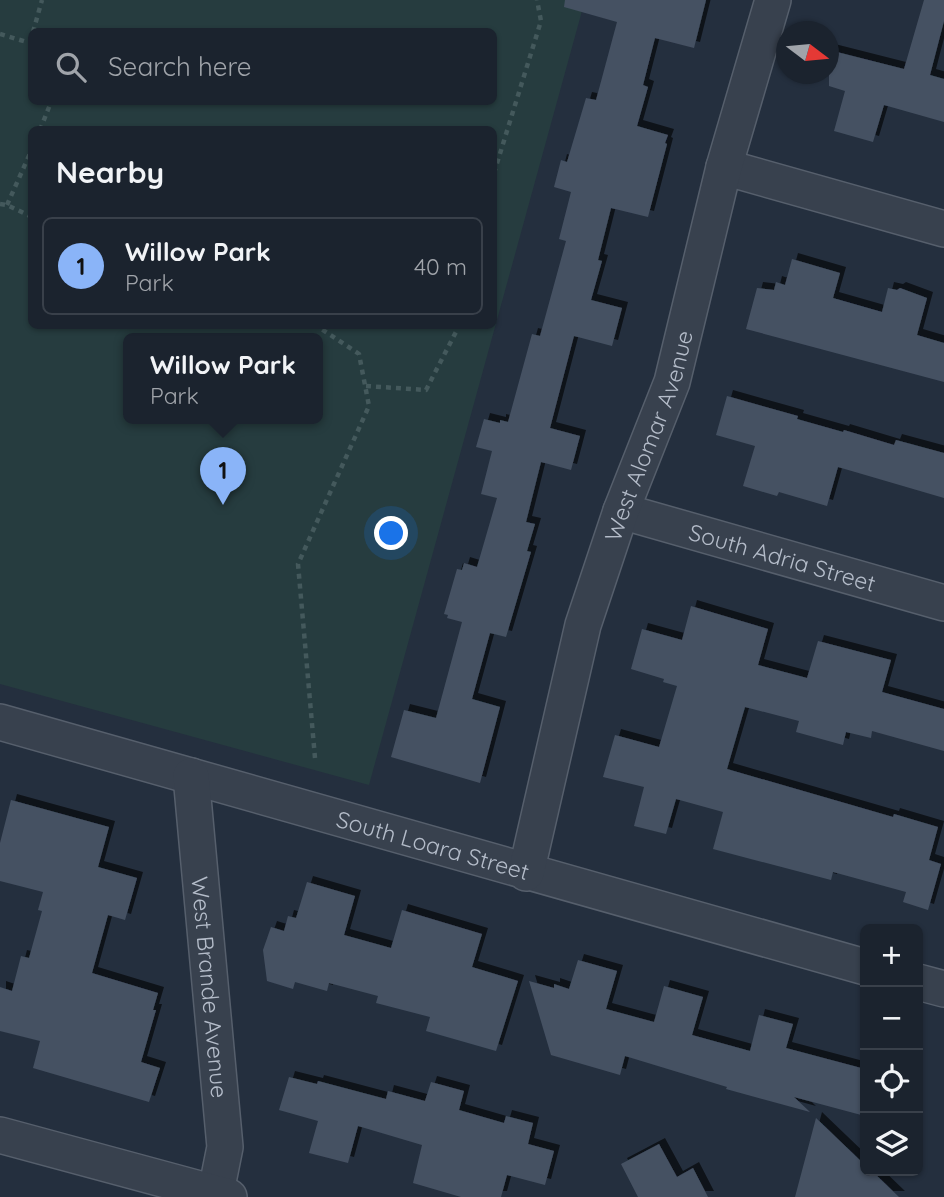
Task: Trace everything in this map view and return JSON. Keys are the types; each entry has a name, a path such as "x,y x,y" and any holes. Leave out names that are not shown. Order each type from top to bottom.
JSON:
{"street":[{"name":"West Alomar Avenue","path":"526,873 583,625 621,511 672,382 724,167 774,0"},
{"path":"724,167 944,229"},
{"name":"South Adria Street","path":"621,511 944,603"},
{"name":"South Loara Street","path":"0,722 860,966"},
{"name":"West Brande Avenue","path":"191,776 225,1147 220,1196"},
{"path":"923,983 944,989"},
{"path":"0,1135 220,1196"}],"path":[{"path":"34,28 42,0"},
{"path":"497,163 541,21 537,0"},
{"path":"0,34 28,42"},
{"path":"42,126 50,105"},
{"path":"7,205 28,158"},
{"path":"0,204 28,215"},
{"path":"315,758 298,564 369,406 359,354 322,329"},
{"path":"366,386 426,390 456,329"}],"green space":[{"path":"0,0 585,0 497,320 497,126 28,126 28,329 494,329 369,785 0,684"}],"building":[{"path":"565,0 706,0 694,48 655,38 643,85 648,87 637,126 668,135 667,144 648,217 611,208 598,260 602,261 591,300 622,308 612,346 574,336 550,428 580,436 571,470 541,462 526,522 535,524 527,551 531,552 506,637 490,633 472,699 500,707 480,783 391,757 404,710 436,718 462,622 447,618 448,615 444,614 457,569 462,570 464,563 477,567 497,498 481,494 492,451 476,447 484,419 508,422 532,334 540,336 566,241 559,239 571,192 554,187 561,160 567,162 586,98 596,100 617,22 564,7"},
{"path":"924,0 944,0 944,21 930,75 944,79 944,122 884,105 873,142 834,131 845,91 829,86 839,84 839,53 904,69"},
{"path":"792,259 840,273 833,298 882,312 888,288 900,288 927,298 917,335 944,343 944,382 746,329 757,288 774,290 776,282 785,285"},
{"path":"727,396 843,432 844,430 894,445 896,440 944,453 944,498 838,467 827,506 779,492 777,496 743,486 755,446 716,435"},
{"path":"691,606 768,629 758,665 807,678 818,641 891,660 882,692 944,709 944,751 872,731 871,738 846,732 843,745 796,732 799,721 745,707 727,769 893,817 894,814 938,827 929,860 941,864 928,910 903,902 906,892 833,872 831,880 713,849 723,812 676,799 666,834 634,826 644,787 603,777 615,735 659,747 677,686 631,669 642,629 682,640"},
{"path":"11,800 109,827 98,867 137,878 125,920 108,915 92,973 158,993 153,1010 156,1010 141,1062 160,1068 149,1102 33,1068 40,1041 0,1031 0,987 12,991 21,956 29,958 42,911 38,910 43,892 0,881 0,843"},
{"path":"307,882 355,896 344,935 391,948 402,910 482,934 472,967 518,981 496,1051 426,1031 430,1017 376,1003 378,996 329,983 327,991 295,982 293,989 267,981 263,950 271,927 284,931 288,916 296,918"},
{"path":"578,960 617,971 606,1009 654,1022 664,986 703,997 692,1035 750,1051 759,1015 793,1024 786,1048 860,1068 860,1115 794,1097 810,1112 726,1089 727,1087 625,1056 620,1075 551,1055 529,981 569,989"},
{"path":"289,1077 317,1084 318,1081 386,1099 388,1091 425,1101 431,1082 464,1091 459,1110 504,1123 506,1116 533,1123 528,1144 554,1151 545,1185 507,1175 501,1197 461,1197 413,1183 422,1145 358,1126 348,1163 309,1153 318,1121 279,1110"},
{"path":"816,1118 860,1160 860,1176 877,1176 899,1197 795,1197"},
{"path":"659,1144 677,1177 693,1168 708,1197 638,1197 621,1164"}],"place":[{"name":"Willow Park","path":"223,505"}]}
